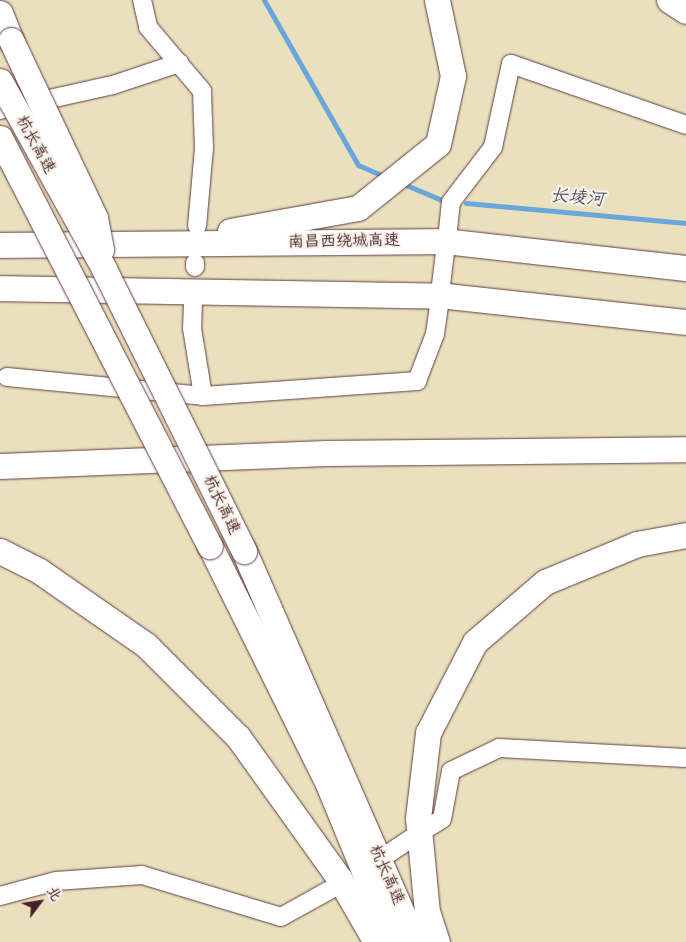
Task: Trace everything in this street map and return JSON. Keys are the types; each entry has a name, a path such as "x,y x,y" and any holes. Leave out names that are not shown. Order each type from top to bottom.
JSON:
{"highway":[{"path":"138,246 358,208 402,175 438,144 453,76 438,0"},
{"path":"669,0 686,11"},
{"path":"0,13 95,218 104,269"},
{"name":"杭长高速","path":"0,81 104,269 244,551 415,942"},
{"name":"杭长高速","path":"0,138 210,546 328,784 393,942"},
{"name":"南昌西绕城高速","path":"0,246 138,246 444,241 686,268"},
{"path":"0,288 447,296 686,322"},
{"path":"0,466 326,453 686,449"},
{"path":"437,942 427,912 418,818 428,733 475,642 545,582 637,544 686,536"},
{"path":"0,551 38,570 146,645 238,737 339,878 376,942"}],"street":[{"path":"142,0 148,27 202,91 205,119 196,226"},
{"path":"0,110 114,85 179,63"},
{"path":"448,230 451,202 493,147 511,64 686,125"},
{"path":"441,285 445,252"},
{"path":"193,302 192,328 203,396"},
{"path":"7,377 203,396 417,381 435,334 439,306"},
{"path":"429,827 442,819 451,771 498,748 686,758"},
{"path":"388,854 410,839"},
{"path":"0,896 56,882 142,876 281,916 333,888"}],"waterway":[{"name":"长堎河","path":"264,0 358,165 384,176"},
{"name":"长堎河","path":"406,185 444,201"},
{"name":"长堎河","path":"466,203 686,223"}]}
